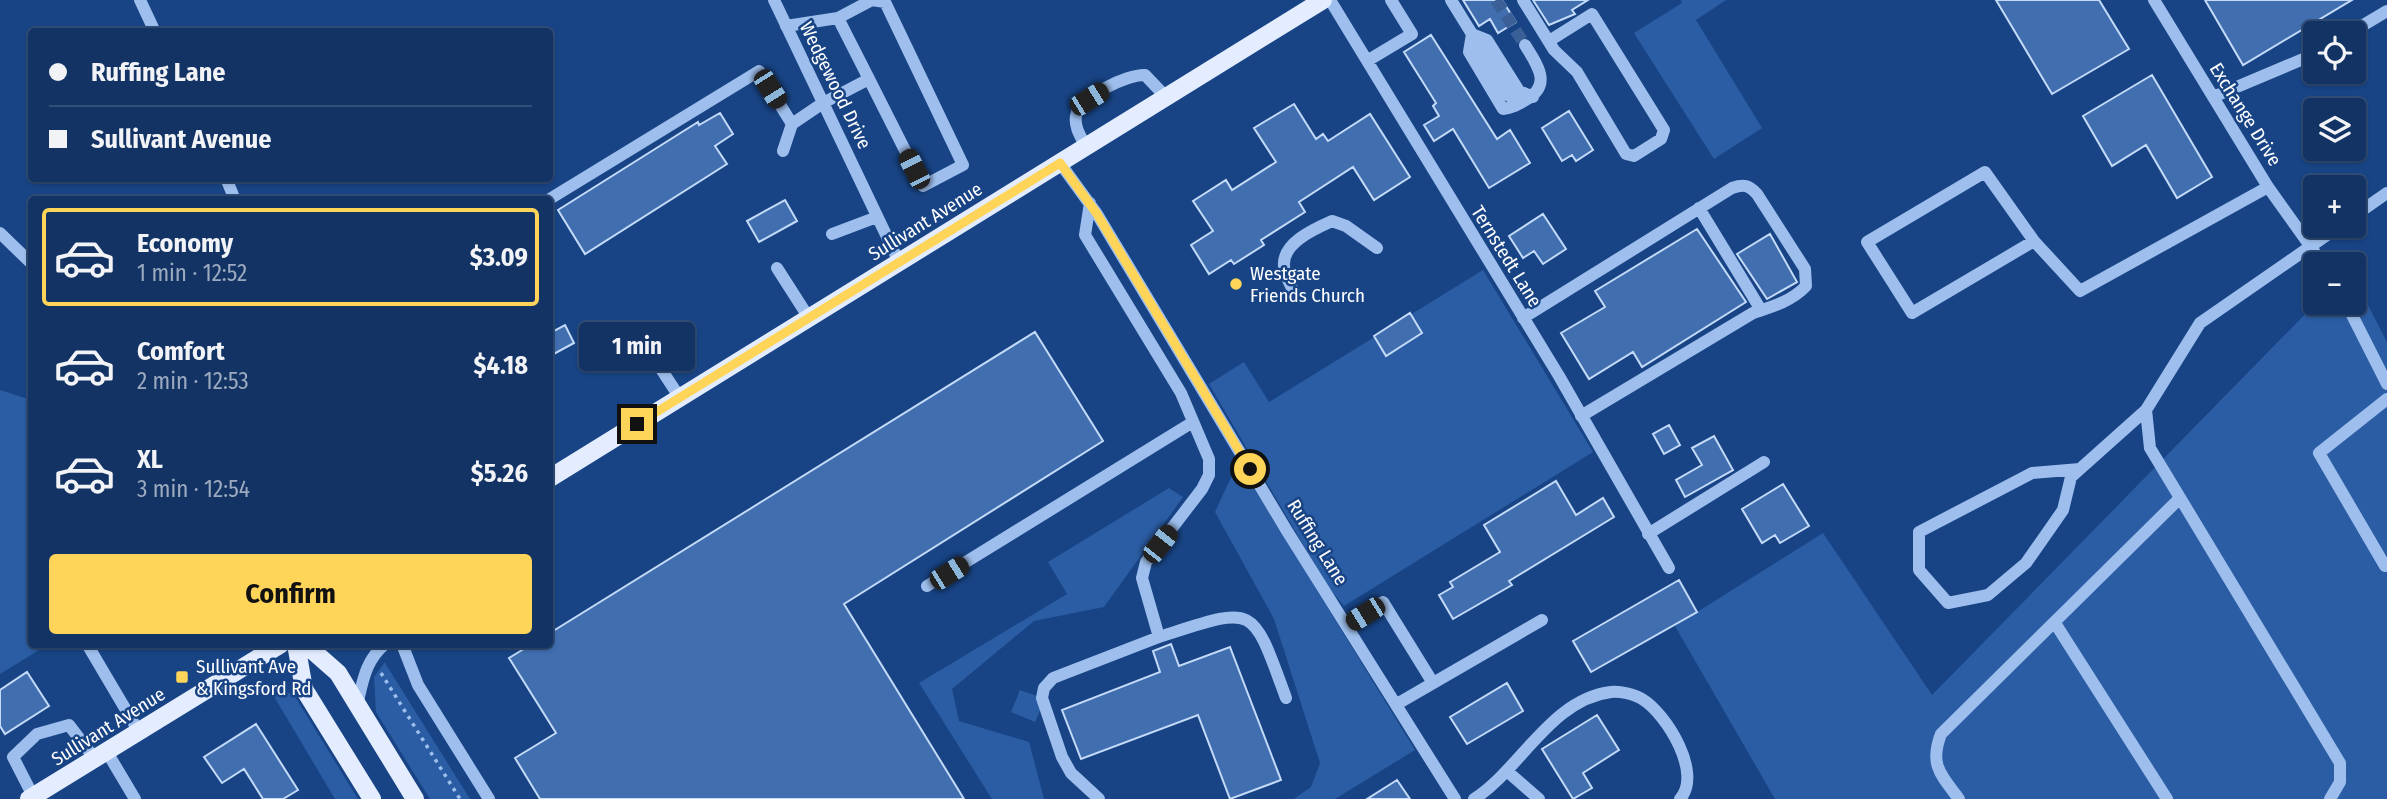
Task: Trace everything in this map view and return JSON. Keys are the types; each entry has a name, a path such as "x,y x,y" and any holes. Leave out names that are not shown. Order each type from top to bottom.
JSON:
{"main road":[{"name":"Sullivant Avenue","path":"553,476 1086,147 1314,2"},
{"name":"Sullivant Avenue","path":"35,797 275,648"},
{"path":"297,648 304,689 372,799"},
{"path":"310,648 338,673 415,799"}],"street":[{"path":"140,0 153,28"},
{"name":"Wedgewood Drive","path":"774,0 898,262"},
{"path":"786,26 838,18 872,0 885,2 963,165 923,186 838,18"},
{"name":"Ternstedt Lane","path":"1330,0 1581,416 1669,568"},
{"path":"1367,61 1412,34 1391,0"},
{"path":"1451,0 1472,34 1487,40 1519,91 1532,97"},
{"path":"1523,0 1549,41 1577,72 1626,154 1634,156 1661,139 1664,130 1592,13 1549,41"},
{"name":"Exchange Drive","path":"2154,0 2269,187 2315,252"},
{"path":"2366,23 2387,10"},
{"path":"1472,34 1469,52 1503,109 1511,108 1532,97 1542,80 1542,72 1525,46"},
{"path":"2213,97 2303,59"},
{"path":"553,197 759,71 792,124"},
{"path":"1086,147 1077,131 1075,117 1078,109 1099,93 1134,74 1145,75 1166,97"},
{"path":"782,150 792,124 823,103 869,79"},
{"name":"Ruffing Lane","path":"1060,163 1090,203 1455,799"},
{"path":"2034,241 1912,313 1867,242 1985,172 2034,241 2080,291 2269,187"},
{"path":"1522,318 1742,184 1750,187 1805,269 1806,286 1801,291 1771,309 1760,310 1581,416"},
{"path":"2366,208 2387,193"},
{"path":"1090,203 1085,235 1181,393 1209,459 1209,475 1202,489 1146,562 1142,578 1159,637"},
{"path":"1699,208 1760,310"},
{"path":"832,234 877,216"},
{"path":"1297,298 1283,268 1285,257 1292,245 1319,227 1332,221 1346,226 1377,248"},
{"path":"0,233 28,260"},
{"path":"2080,469 2032,473 1919,532 1919,570 1948,603 1988,595 2026,564 2063,509 2071,477 2080,469 2146,410 2200,323 2322,238"},
{"path":"777,268 809,318"},
{"path":"2352,315 2387,384"},
{"path":"648,349 680,398"},
{"path":"2385,566 2319,453 2387,399"},
{"path":"2146,410 2150,448 2340,764 2340,782 2330,799"},
{"path":"927,586 1193,422"},
{"path":"1648,534 1764,462"},
{"path":"1959,799 1939,773 1934,753 1941,734 2180,498"},
{"path":"1347,625 1382,603 1433,683"},
{"path":"1099,799 1071,773 1062,757 1042,698 1044,688 1053,678 1159,637 1225,616 1241,617 1256,624 1264,638 1286,698"},
{"path":"1397,704 1542,620"},
{"path":"2055,623 2167,799"},
{"path":"89,648 139,732"},
{"path":"357,705 368,663 381,648"},
{"path":"404,648 418,685 489,799"},
{"path":"1474,799 1494,786 1508,772 1537,735 1584,702 1610,692 1643,699 1663,719 1685,757 1690,778 1680,799"},
{"path":"35,797 13,757 37,734 69,725 101,755 130,797"},
{"path":"1508,772 1539,799"}],"path":[{"path":"368,663 381,673 460,799"}],"shaded area":[{"path":"1681,0 1726,0 1696,20 1762,128 1714,159 1634,33 1682,3"},
{"path":"1483,270 1593,452 1344,606 1328,587 1209,384 1244,362 1269,402"},
{"path":"2366,301 2387,342 2387,799 1775,799 1675,626 1823,533 1932,695 2304,315 2366,315"},
{"path":"0,390 28,399 28,648 42,648 0,674"},
{"path":"1238,462 1415,750 1335,799 1294,799 1311,787 1320,763 1274,619 1215,512"},
{"path":"1169,488 1183,497 1104,607 1034,621 952,689 959,721 1029,742 1044,799 992,799 919,683 1067,594 1048,562"},
{"path":"385,662 470,799 430,799 376,712 374,677"},
{"path":"266,683 294,695 358,799 335,799"},
{"path":"1020,690 1045,699 1035,722 1011,712"}],"building":[{"path":"1463,0 1502,0 1516,22 1498,33 1490,19 1479,26"},
{"path":"1533,0 1588,0 1572,10 1575,14 1549,25"},
{"path":"1996,0 2099,0 2129,49 2052,94"},
{"path":"2205,0 2352,0 2317,21 2303,21 2303,29 2243,65"},
{"path":"1431,35 1497,139 1510,130 1530,163 1489,188 1453,129 1434,141 1424,125 1439,116 1433,106 1436,103 1404,52"},
{"path":"2152,75 2212,177 2177,198 2146,145 2112,166 2083,116"},
{"path":"1294,104 1316,139 1323,134 1328,141 1370,114 1410,177 1374,200 1353,167 1299,202 1305,212 1261,240 1264,245 1234,264 1231,260 1209,274 1191,245 1213,231 1193,201 1226,180 1232,190 1276,162 1254,128"},
{"path":"1569,111 1593,150 1576,161 1572,155 1562,161 1542,128"},
{"path":"720,113 733,134 715,146 727,164 585,254 558,210 698,122 699,125"},
{"path":"785,200 797,221 759,242 747,221"},
{"path":"1543,214 1566,249 1543,264 1534,251 1523,258 1509,236"},
{"path":"1697,229 1746,302 1642,367 1633,352 1589,379 1561,333 1605,307 1595,291"},
{"path":"1770,234 1797,282 1767,299 1737,254"},
{"path":"1410,313 1422,333 1386,356 1374,336"},
{"path":"565,325 574,343 553,354 553,331"},
{"path":"1035,332 1103,441 844,604 964,799 540,799 515,758 556,733 509,658 525,648 553,648 553,631"},
{"path":"1669,425 1680,445 1664,454 1653,434"},
{"path":"1714,436 1733,470 1685,497 1676,480 1702,465 1692,448"},
{"path":"1556,481 1576,515 1603,498 1614,517 1509,581 1512,585 1453,619 1439,595 1453,587 1450,582 1500,552 1484,525"},
{"path":"1783,484 1809,526 1780,543 1775,535 1762,543 1742,509"},
{"path":"1679,580 1697,612 1591,672 1573,641"},
{"path":"1171,644 1179,666 1230,647 1281,780 1230,799 1198,715 1081,759 1062,710 1160,672 1153,651"},
{"path":"27,672 49,706 5,734 0,726 0,690"},
{"path":"1507,683 1523,711 1467,744 1450,717"},
{"path":"1597,715 1619,750 1583,773 1592,788 1573,799 1542,749"},
{"path":"256,724 298,790 283,799 263,799 244,769 222,783 204,757"},
{"path":"1397,780 1410,799 1367,799"}],"tunnel":[{"path":"1496,0 1525,45"}],"place":[{"name":"Westgate Friends Church","path":"1236,284"},
{"name":"Sullivant Ave & Kingsford Rd","path":"182,677"}],"route":[{"path":"637,424 1060,163 1097,214 1250,469"}]}
